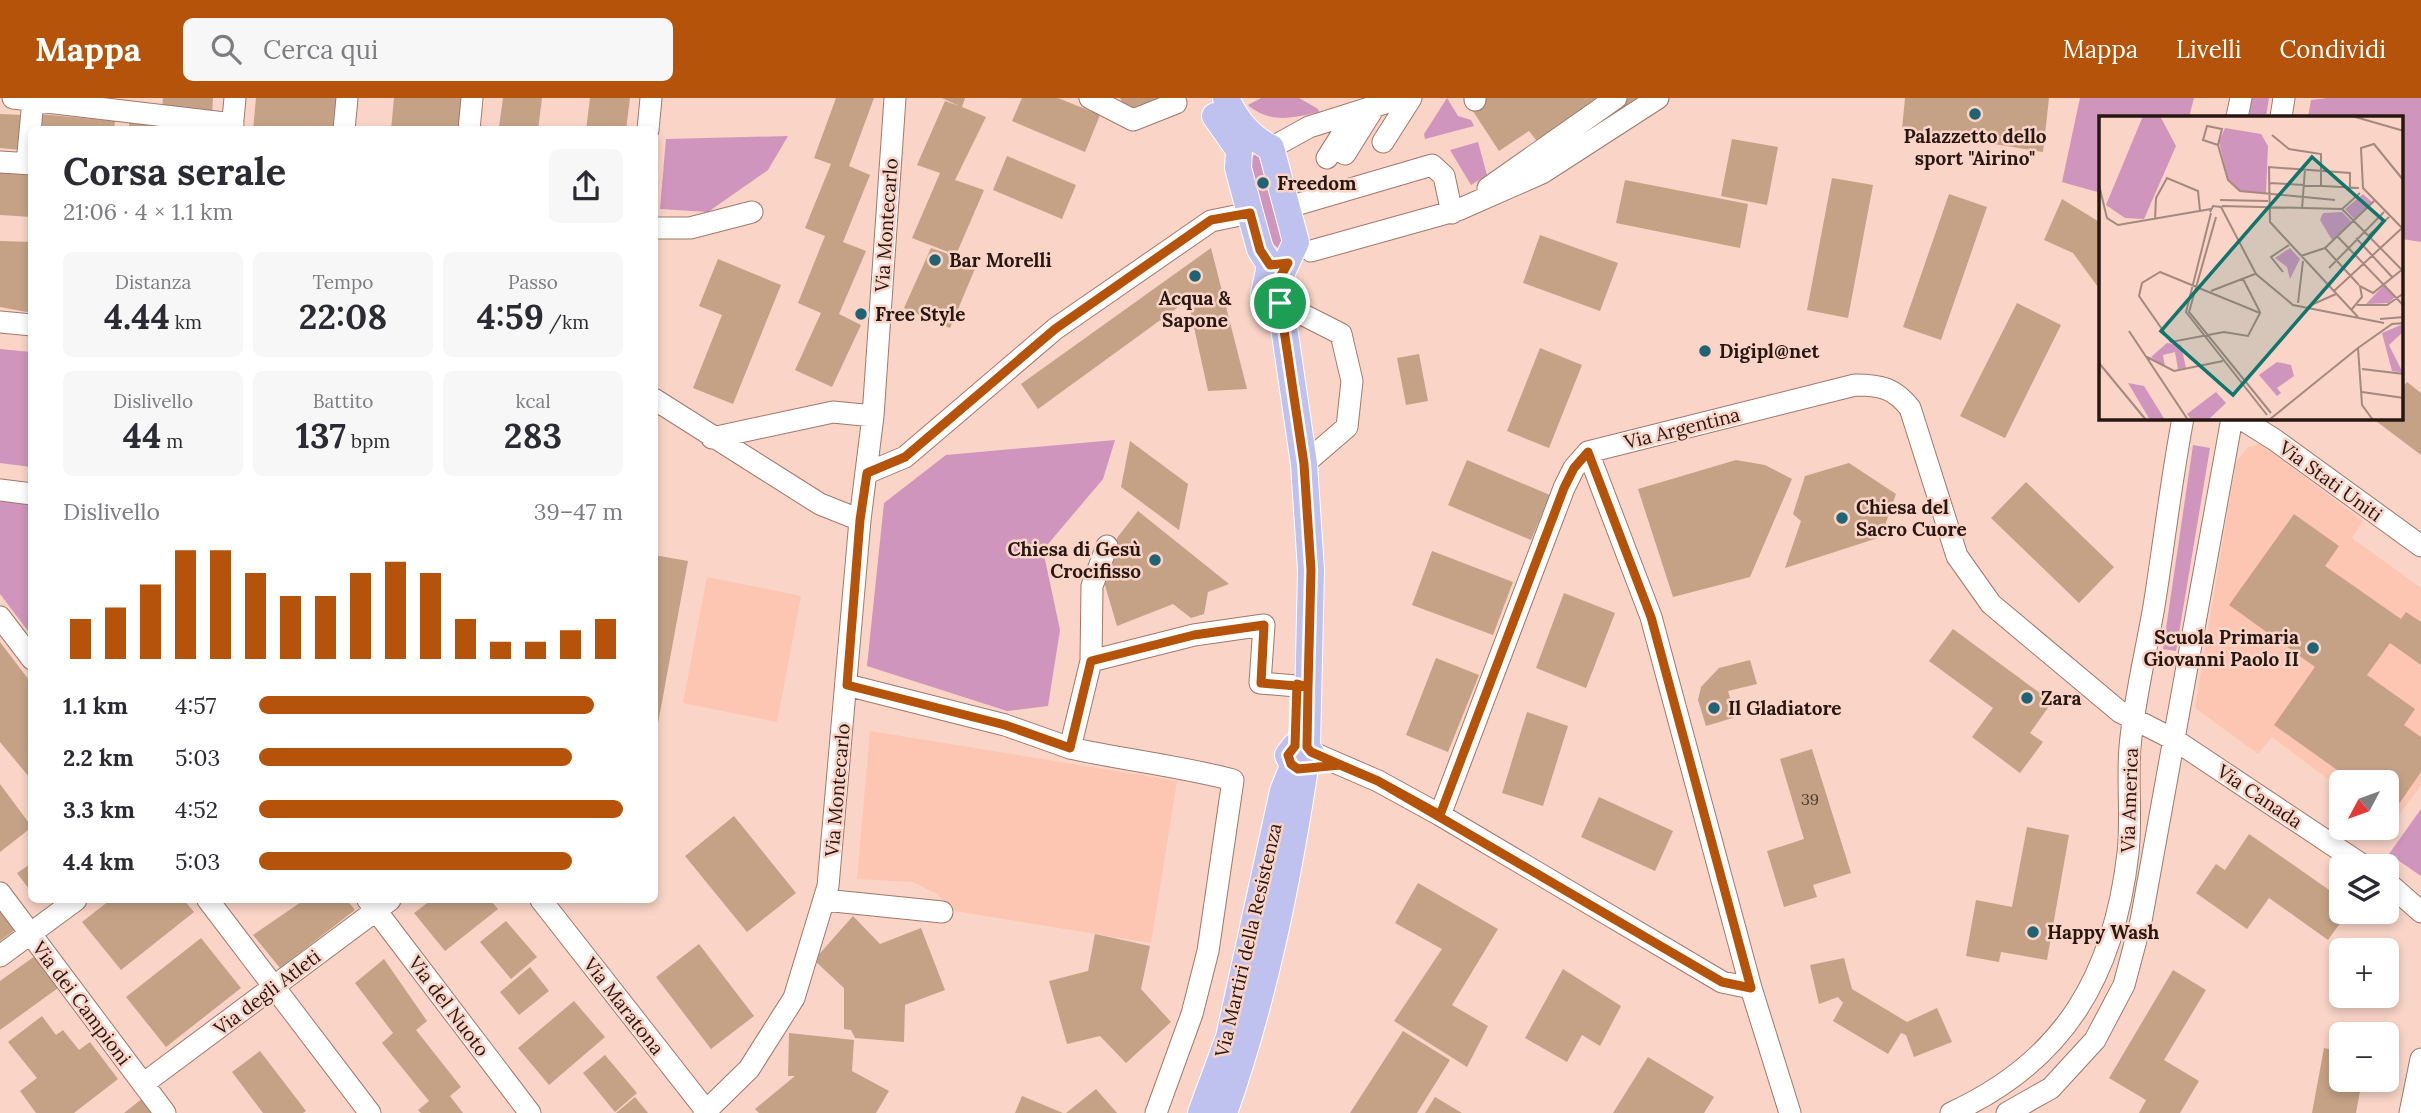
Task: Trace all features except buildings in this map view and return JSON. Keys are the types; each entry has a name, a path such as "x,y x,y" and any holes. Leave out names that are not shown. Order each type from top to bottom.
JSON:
{"main road":[{"name":"Via Martiri della Resistenza","path":"1209,98 1220,126 1256,146"},
{"name":"Via Martiri della Resistenza","path":"1224,1113 1248,1046 1276,937 1302,756 1303,685 1303,572 1289,425 1264,295 1279,264 1296,242 1256,146 1226,98"},
{"path":"1256,146 1238,168 1260,250 1279,264"},
{"name":"Via Martiri della Resistenza","path":"1279,264 1280,303 1304,464 1311,570 1303,685"},
{"name":"Via Martiri della Resistenza","path":"1201,1113 1229,1037 1283,791 1302,756"}],"street":[{"path":"232,126 235,98"},
{"path":"344,126 347,98"},
{"path":"469,126 472,98"},
{"path":"648,126 651,98"},
{"name":"Via Montecarlo","path":"706,1112 749,1069 794,998 828,886 860,520 873,416 895,98"},
{"path":"1090,98 1133,120 1176,103"},
{"path":"1388,103 1384,141 1427,98"},
{"path":"1455,211 1616,98"},
{"path":"1311,251 1455,211 1542,173 1658,98"},
{"path":"2237,116 2241,98"},
{"path":"2281,116 2284,98"},
{"path":"28,153 23,99 125,120 217,126"},
{"path":"1256,146 1388,103"},
{"path":"1336,156 1388,103"},
{"path":"0,162 28,164"},
{"path":"1299,204 1432,164 1444,176 1455,211"},
{"path":"658,228 690,228 752,212"},
{"path":"867,473 905,457 1055,329 1211,220 1250,213"},
{"path":"1280,303 1341,334 1352,381 1347,426 1304,464"},
{"path":"0,322 28,325"},
{"name":"Via Argentina","path":"1588,452 1855,385 1878,385 1897,392 1910,408 1957,556 1973,582 2006,619 2134,721 2154,730"},
{"path":"658,402 820,504 860,520"},
{"path":"712,438 833,412 873,416"},
{"name":"Via America","path":"1951,1113 1990,1095 2035,1061 2074,1016 2098,972 2116,924 2129,851 2130,747 2183,420"},
{"name":"Via America","path":"2007,1113 2051,1088 2095,1040 2124,985 2141,921 2232,420"},
{"name":"Via Stati Uniti","path":"2243,420 2421,546"},
{"path":"1440,815 1564,488 1574,468 1588,452 1651,617 1751,988 1790,1113"},
{"path":"0,490 28,494"},
{"path":"1070,748 1091,661 1092,586 1107,547"},
{"path":"0,617 28,654"},
{"path":"1091,661 1194,635 1264,625 1261,683 1303,685"},
{"path":"847,685 1005,725 1070,748 1143,764 1192,769 1233,780 1209,951 1192,1014 1156,1113"},
{"name":"Via Canada","path":"2154,730 2175,740 2346,854"},
{"path":"1302,756 1340,765 1378,781 1722,982 1751,988"},
{"path":"2399,892 2421,912"},
{"name":"Via dei Campioni","path":"0,894 165,1113"},
{"path":"824,900 942,912"},
{"path":"0,956 72,903"},
{"path":"210,903 370,1113"},
{"name":"Via degli Atleti","path":"143,1084 273,989 378,903"},
{"name":"Via del Nuoto","path":"378,903 530,1113"},
{"name":"Via Maratona","path":"543,903 706,1112"},
{"path":"2410,1113 2421,1059"}],"shaded area":[{"path":"1261,98 1299,98 1319,112 1273,117 1248,105"},
{"path":"1447,98 1458,116 1471,120 1474,126 1425,139 1424,134"},
{"path":"2080,98 2194,98 2189,116 2099,116 2099,192 2062,182"},
{"path":"2252,98 2269,98 2266,116 2249,116"},
{"path":"2421,98 2421,242 2404,239 2404,116 2308,116 2311,100"},
{"path":"788,136 768,170 708,212 660,209 666,139"},
{"path":"1478,142 1487,175 1471,185 1450,150"},
{"path":"1261,154 1287,245 1278,248 1271,243 1249,161 1254,155"},
{"path":"0,349 28,352 28,467 0,463"},
{"path":"1115,440 1103,479 1043,550 1060,630 1048,706 1007,711 867,666 884,503 946,455"},
{"name":"Scuola Primaria Giovanni Paolo II","path":"2261,444 2363,521 2352,538 2421,588 2421,785 2399,815 2399,770 2329,770 2329,780 2272,737 2258,754 2195,708 2236,462 2248,447"},
{"path":"2193,445 2210,448 2176,651 2163,649"},
{"path":"0,499 28,502 28,631 0,594"},
{"path":"707,577 801,596 777,722 683,703"},
{"path":"870,731 1177,781 1151,943 955,911 937,894 913,882 857,879"},
{"path":"2421,809 2421,876 2399,861 2399,854 2389,854"}],"place":[{"name":"Palazzetto dello sport \"Airino\"","path":"1975,114"},
{"name":"Freedom","path":"1263,183"},
{"name":"Bar Morelli","path":"935,260"},
{"name":"Acqua & Sapone","path":"1195,276"},
{"name":"Free Style","path":"861,314"},
{"name":"Digipl@net","path":"1705,351"},
{"name":"Chiesa del Sacro Cuore","path":"1842,518"},
{"name":"Chiesa di Gesù Crocifisso","path":"1155,560"},
{"name":"Scuola Primaria Giovanni Paolo II","path":"2313,648"},
{"name":"Zara","path":"2027,698"},
{"name":"Il Gladiatore","path":"1714,708"},
{"name":"Happy Wash","path":"2033,932"}],"route":[{"path":"1280,303 1279,279 1288,263 1270,265 1260,250 1250,213 1211,220 1055,329 905,457 867,473 860,520 847,685 1005,725 1070,748 1091,661 1194,635 1264,625 1261,683 1297,684 1308,687 1307,747 1311,752 1378,781 1440,815 1564,488 1574,468 1588,452 1651,617 1751,988 1722,982 1378,781 1340,765 1298,769 1291,764 1288,755 1295,746 1297,684 1308,687 1311,570 1304,464 1280,303"}]}
